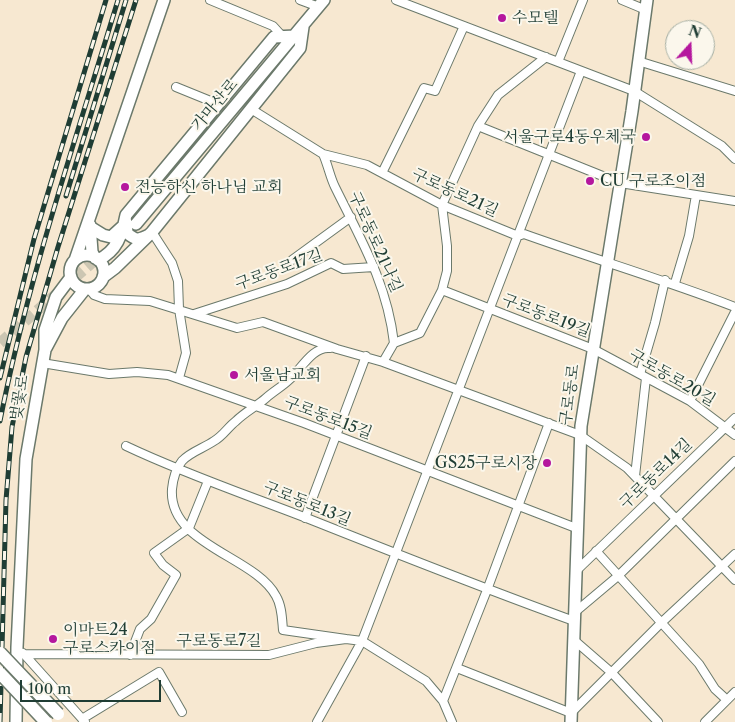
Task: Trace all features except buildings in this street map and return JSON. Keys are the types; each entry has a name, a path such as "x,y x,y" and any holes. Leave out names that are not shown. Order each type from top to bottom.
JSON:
{"main road":[{"path":"90,222 103,235 111,237 116,234 129,221 215,108 274,37 299,31 300,48 151,233 116,268 102,277 95,286 87,289 76,285 71,277 70,268 90,222 164,0"},
{"name":"가마산로","path":"129,221 322,4"},
{"name":"구로동로","path":"571,718 580,435 646,5"},
{"path":"129,221 127,233 133,239 140,240 151,233"},
{"path":"75,260 82,256 97,259 109,255 116,247 129,221"},
{"path":"90,222 92,252 103,268 102,277"},
{"name":"벚꽃로","path":"16,721 21,650 26,459 45,350 45,330 56,297 71,277"},
{"name":"벚꽃로","path":"45,350 62,318 87,289"},
{"path":"0,653 58,714"},
{"path":"0,673 46,722"}],"street":[{"path":"210,0 273,26 283,36"},
{"name":"가마산로","path":"300,0 322,4"},
{"path":"396,0 634,91 722,146 735,159"},
{"path":"558,62 583,0"},
{"path":"622,0 646,5"},
{"path":"382,173 424,88 435,91 464,26"},
{"path":"383,362 394,343 420,333 442,290 447,271 447,246 442,205 478,126 498,95 546,58"},
{"path":"638,61 735,91"},
{"path":"490,309 581,71"},
{"name":"가마산로","path":"176,87 208,100 215,108"},
{"name":"구로동로21길","path":"252,108 323,154 367,165 442,205 518,236 524,234 606,263 665,280 735,306"},
{"path":"478,126 620,183 735,201"},
{"name":"구로동로21나길","path":"323,154 334,186 374,267 390,312 394,343"},
{"path":"675,284 688,236 696,194"},
{"path":"292,260 351,218"},
{"path":"151,233 172,262 178,281 179,309 186,353 179,378"},
{"name":"구로동로17길","path":"194,314 287,284 331,263 343,269 374,267"},
{"path":"635,476 643,376 665,280"},
{"path":"87,289 94,295 106,299 150,301 237,328 262,322 337,349"},
{"name":"구로동로19길","path":"442,290 593,349"},
{"name":"구로동로19길","path":"460,391 490,309"},
{"path":"690,401 735,312"},
{"path":"346,639 283,630 281,612 276,596 269,587 253,573 209,545 188,528 175,508 172,494 176,470 183,460 214,442 235,421 289,380 313,355 324,347 366,356 580,435 635,476 735,580"},
{"name":"구로동로20길","path":"593,349 690,401 735,435"},
{"path":"305,518 366,356"},
{"name":"구로동로15길","path":"42,363 79,371 109,374 137,372 179,378 336,435 576,528"},
{"path":"317,722 362,641 427,470 460,391"},
{"name":"구로동로14길","path":"575,572 735,418"},
{"path":"443,701 458,668 549,423"},
{"name":"구로동로13길","path":"126,446 176,470 305,518 487,590 574,617"},
{"path":"574,617 735,461"},
{"path":"130,654 140,630 150,619 176,575 163,565 154,553 188,528 208,481"},
{"path":"596,551 698,664 715,689 727,700"},
{"path":"458,668 571,718 661,623 735,554"},
{"name":"구로동로7길","path":"21,650 130,654 269,655 316,643 346,639 362,641 426,681 443,701 452,722"},
{"path":"574,640 612,673 658,722"},
{"path":"21,650 84,720 159,672 182,712"},
{"path":"705,722 735,692"}],"tunnel":[{"path":"0,343 102,254"}],"railway":[{"path":"0,378 34,239 106,0"},
{"path":"0,421 24,314 118,0"},
{"path":"66,196 126,0"},
{"path":"0,722 6,500 12,427 26,357 58,247 136,0"}],"place":[{"name":"수모텔","path":"502,18"},
{"name":"서울구로4동우체국","path":"646,137"},
{"name":"CU 구로조이점","path":"590,181"},
{"name":"전능하신 하나님 교회","path":"125,187"},
{"name":"서울남교회","path":"234,375"},
{"name":"GS25구로시장","path":"547,463"},
{"name":"이마트24 구로스카이점","path":"53,639"}]}
